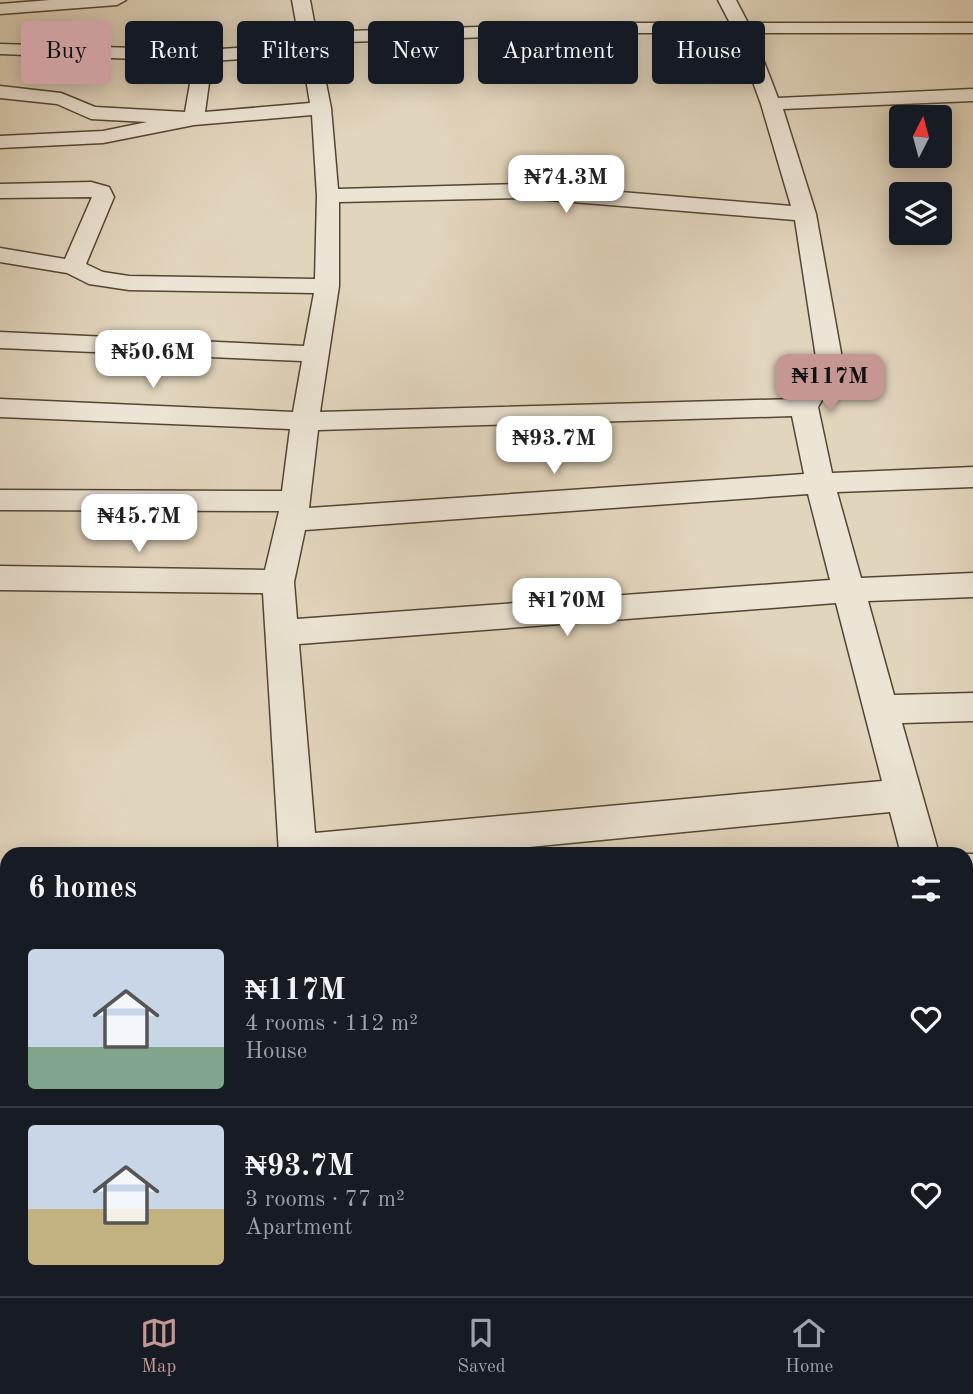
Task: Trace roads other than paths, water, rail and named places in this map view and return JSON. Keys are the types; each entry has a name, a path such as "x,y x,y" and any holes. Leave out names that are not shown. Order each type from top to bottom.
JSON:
{"street":[{"path":"0,9 117,0"},
{"path":"301,0 305,21"},
{"path":"727,0 738,21"},
{"path":"765,26 973,28"},
{"path":"354,40 450,32 652,28"},
{"path":"0,49 125,54"},
{"path":"7,108 68,76 119,54"},
{"path":"194,119 200,84"},
{"path":"298,847 278,582 294,510 327,286 328,195 317,84"},
{"path":"763,84 805,214 830,364 804,407 820,483 918,847"},
{"path":"771,104 973,95"},
{"path":"7,108 61,99 91,113 194,119"},
{"path":"0,142 103,137 194,119 321,108"},
{"path":"91,113 103,137"},
{"path":"0,191 91,189 101,192 103,197 73,267"},
{"path":"328,195 523,191 805,214"},
{"path":"0,256 73,267 97,279 129,283 327,286"},
{"path":"0,340 317,354"},
{"path":"0,408 305,421 804,407"},
{"path":"0,500 294,510 973,477"},
{"path":"0,578 278,582"},
{"path":"282,633 848,590 973,585"},
{"path":"880,710 973,707"},
{"path":"361,847 904,795"}]}
